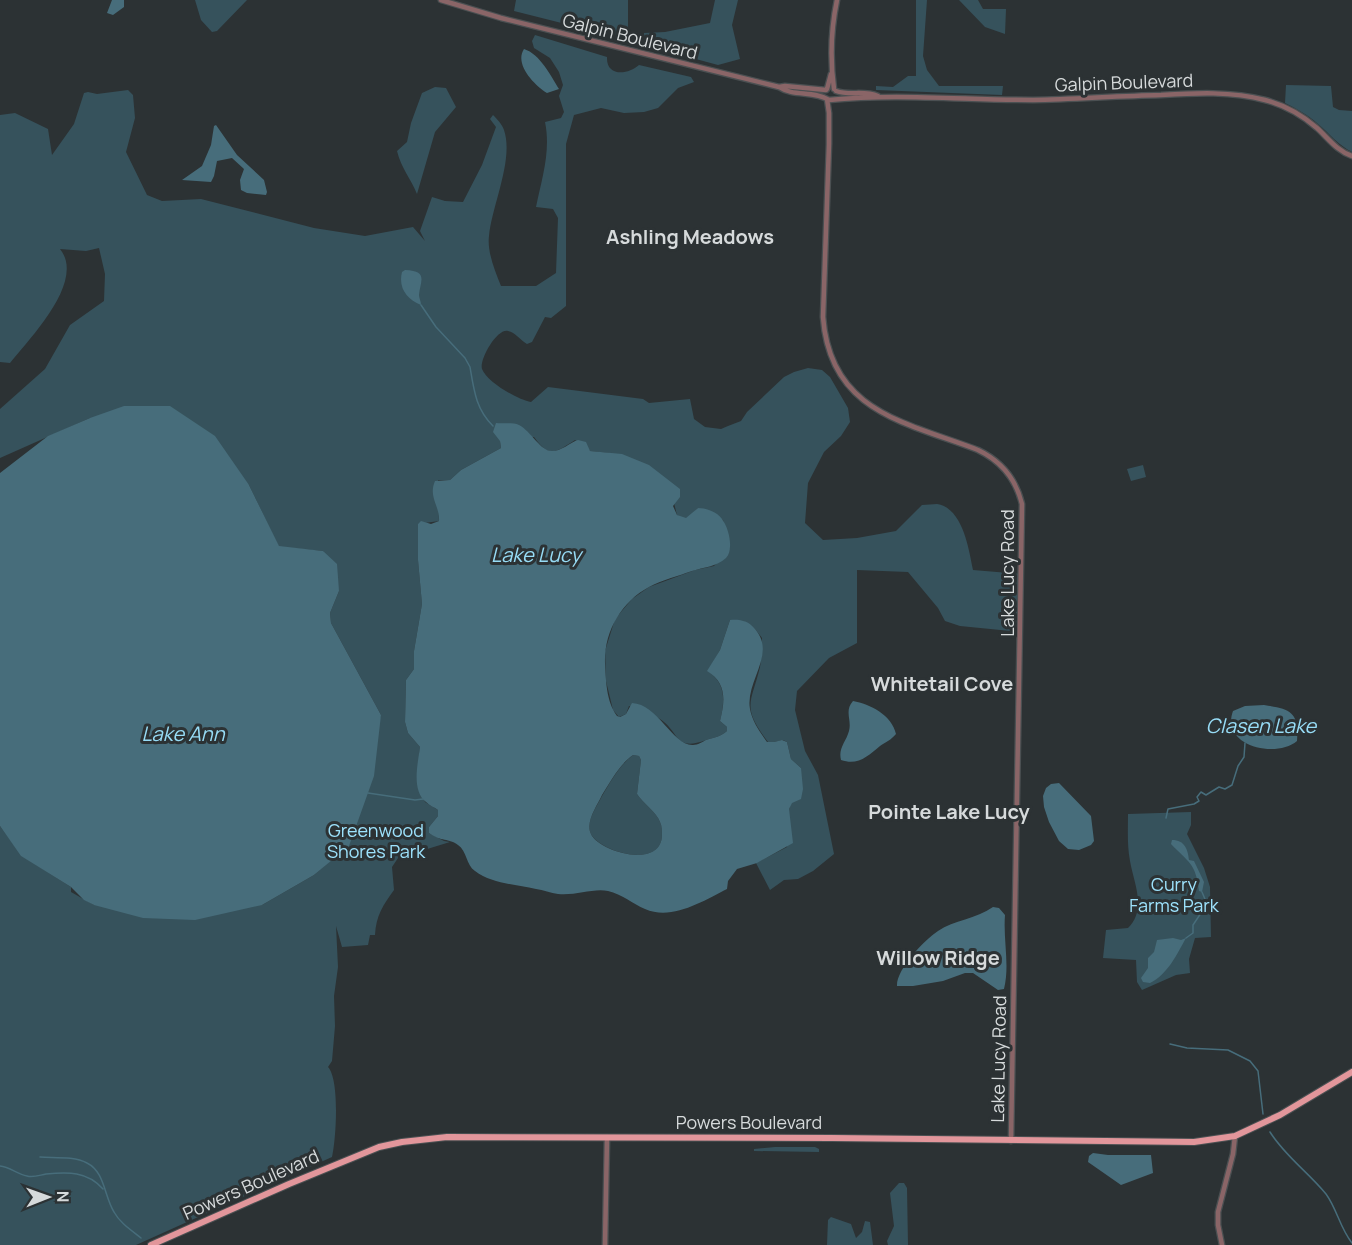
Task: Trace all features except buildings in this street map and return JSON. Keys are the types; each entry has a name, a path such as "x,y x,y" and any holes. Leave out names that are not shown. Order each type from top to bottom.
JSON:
{"main road":[{"name":"Powers Boulevard","path":"151,1245 379,1147 402,1142 447,1137 784,1137 1194,1142 1235,1136 1280,1115 1352,1072"}],"street":[{"name":"Galpin Boulevard","path":"441,0 510,21 779,87 826,89 846,93 865,92 878,96"},
{"path":"830,99 835,90 831,74 833,21 837,0"},
{"path":"830,99 826,89 831,74"},
{"name":"Galpin Boulevard","path":"779,87 830,99 878,96 1031,100 1181,94 1245,96 1276,103 1300,115 1340,151 1352,156"},
{"name":"Lake Lucy Road","path":"830,99 823,317 825,339 836,367 858,397 881,413 978,450 993,458 1011,478 1023,504 1011,1140"},
{"path":"1222,1245 1218,1212 1233,1154 1235,1136"},
{"path":"605,1245 607,1138"}],"green space":[{"path":"195,0 247,0 217,31 212,32 201,20"},
{"path":"516,0 628,0 628,28 625,39 514,11"},
{"path":"715,0 738,0 732,25 740,59 718,65 644,45 644,33 665,32 710,23"},
{"path":"916,0 927,0 923,56 927,70 939,86 1003,86 1002,95 876,90 876,86 893,87 908,76 916,76"},
{"path":"959,0 978,0 983,9 1006,9 1005,34 985,27"},
{"name":"Greenwood Shores Park","path":"535,35 607,57 610,68 614,71 629,71 639,65 691,77 694,82 678,88 658,108 644,112 624,113 601,108 574,115 566,144 566,306 551,318 545,317 532,342 527,344 508,331 499,334 483,359 482,369 485,374 503,390 531,402 548,387 643,399 649,403 690,399 694,419 705,427 721,429 741,421 747,412 784,377 808,368 822,370 830,377 848,408 850,422 841,436 824,452 808,483 805,523 823,540 857,538 896,531 922,505 937,504 946,507 959,521 973,570 1022,574 1021,632 960,626 945,621 938,608 908,572 857,570 857,643 829,658 797,691 795,710 805,751 818,775 834,854 813,871 798,879 784,880 770,890 756,863 787,847 789,809 801,768 791,759 787,742 783,740 768,742 751,712 751,697 760,667 762,638 749,624 730,620 720,650 708,671 718,681 723,693 720,721 727,727 727,731 722,735 696,743 683,742 660,719 629,706 626,714 619,717 613,710 606,681 605,651 615,619 632,599 649,587 695,570 714,566 730,548 723,520 698,508 688,518 681,518 677,515 674,503 609,453 590,451 575,440 553,451 548,451 534,437 500,441 501,448 461,470 450,480 438,480 439,521 418,524 422,604 414,651 414,669 406,680 405,722 408,733 420,747 417,780 425,802 438,810 438,816 429,827 429,833 450,842 398,858 392,867 394,890 381,911 375,935 370,935 368,945 342,947 336,926 338,967 334,996 335,1026 332,1061 328,1067 332,1074 336,1097 332,1157 136,1245 0,1245 0,826 22,856 71,887 71,892 94,905 262,905 314,875 337,855 381,715 331,623 330,613 339,591 323,551 279,547 249,485 90,418 0,458 0,409 45,369 70,325 104,301 105,274 99,248 86,251 60,249 66,262 66,277 61,293 52,309 10,363 0,362 0,115 15,113 48,129 52,155 74,124 84,93 97,94 128,90 133,95 135,118 126,152 147,195 162,201 201,199 314,228 365,236 413,227 425,241 420,231 432,197 445,201 463,202 482,165 496,127 490,119 493,115 504,130 506,155 491,224 490,255 501,286 536,286 556,273 558,218 553,209 536,207 546,154 545,122 561,118 564,112 559,96 563,85 559,72 550,58 534,48 532,41"},
{"path":"1286,85 1331,86 1333,107 1352,111 1352,152 1338,143 1310,118 1285,103"},
{"path":"435,87 446,88 456,107 435,132 417,194 397,151 407,142 422,93"},
{"path":"1143,465 1146,477 1131,481 1127,469"},
{"path":"633,755 639,756 641,760 637,794 656,815 662,829 659,846 641,855 616,851 605,846 591,834 589,824 592,814 612,779"},
{"name":"Curry Farms Park","path":"1191,812 1191,825 1187,834 1204,868 1210,887 1211,937 1195,938 1189,959 1190,973 1176,975 1142,990 1137,982 1136,960 1103,958 1106,930 1128,928 1137,913 1138,896 1128,849 1128,814"},
{"path":"815,1147 819,1149 819,1152 754,1151 754,1149"},
{"path":"899,1183 904,1183 907,1188 908,1245 888,1245 887,1241 894,1226 890,1193"},
{"path":"831,1217 851,1224 856,1238 862,1232 865,1221 870,1222 873,1245 827,1245 828,1220"}],"water":[{"path":"112,0 124,0 124,7 113,15 107,13"},
{"path":"524,49 540,60 559,89 547,93 531,80 523,67"},
{"path":"216,125 237,155 264,180 266,195 241,190 240,180 244,169 232,158 217,161 211,182 182,180 202,166"},
{"path":"405,270 417,272 420,275 421,305 412,300 403,288 401,278"},
{"name":"Lake Ann","path":"124,406 170,406 215,436 249,485 279,546 323,551 337,564 339,591 330,613 331,623 381,715 374,776 349,846 314,875 262,905 195,920 143,918 94,905 84,900 71,887 21,856 0,826 0,473 48,436"},
{"name":"Lake Lucy","path":"496,423 517,424 548,450 559,450 578,440 586,442 590,451 622,454 649,465 680,489 680,497 673,506 677,515 686,518 698,508 705,509 717,514 727,528 730,550 726,558 714,565 659,582 639,593 616,619 605,651 607,690 617,716 626,714 632,703 641,705 650,710 679,739 686,744 695,745 727,731 727,727 720,721 723,706 721,687 714,676 707,671 720,650 730,620 747,622 761,638 762,658 752,688 750,709 754,722 767,742 782,740 787,742 791,759 801,768 803,789 801,799 792,803 789,809 793,843 757,863 737,869 728,881 727,889 698,904 666,913 655,912 608,891 558,894 496,881 472,868 458,845 429,833 429,827 438,816 438,810 426,802 418,791 417,768 420,747 408,733 405,722 406,680 414,669 414,651 422,604 418,524 421,521 431,524 439,521 433,497 435,481 450,480 461,470 501,448 500,441 493,432","holes":["633,755 639,756 641,760 637,794 658,819 662,834 659,846 641,855 628,854 605,846 591,834 589,824 602,795 616,774"]},
{"path":"853,701 866,705 885,716 894,727 896,734 862,759 847,762 841,760 841,752 850,727 849,708"},
{"name":"Clasen Lake","path":"1264,705 1281,708 1295,718 1297,741 1276,749 1264,749 1242,741 1235,733 1231,723 1233,711 1245,706"},
{"path":"1059,783 1091,816 1094,841 1091,845 1079,850 1068,849 1059,841 1044,807 1043,796 1046,788 1051,784"},
{"path":"1172,840 1183,844 1187,849 1189,860 1194,861 1204,882 1202,892 1199,891 1196,874 1187,859 1171,844"},
{"path":"993,907 999,908 1005,915 1006,980 1004,989 998,990 973,973 965,973 943,981 897,986 906,964 932,935 944,927"},
{"path":"1173,938 1181,940 1186,938 1162,974 1150,983 1143,982 1141,978 1148,968 1148,958 1154,952 1157,940"},
{"path":"1093,1153 1151,1155 1153,1173 1121,1185 1088,1162 1089,1156"}],"waterway":[{"path":"421,305 436,327 465,358 470,367 479,406 493,426"},
{"path":"1166,818 1168,809 1194,804 1199,801 1197,797 1201,792 1206,795 1219,787 1225,789 1232,785 1238,766 1244,757 1245,743"},
{"path":"368,793 415,800 423,799"},
{"path":"1186,938 1193,933 1193,925 1207,904 1202,892"},
{"path":"1170,1044 1187,1048 1228,1050 1250,1061 1258,1071 1263,1114"},
{"path":"1270,1132 1326,1194 1352,1243"},
{"path":"40,1157 76,1159 93,1167 101,1178 116,1216 141,1238"},
{"path":"0,1166 29,1177 54,1173 77,1174 97,1183 103,1189"}],"district":[{"name":"Ashling Meadows","path":"690,237"},
{"name":"Whitetail Cove","path":"942,684"},
{"name":"Pointe Lake Lucy","path":"949,812"},
{"name":"Willow Ridge","path":"938,958"}]}
